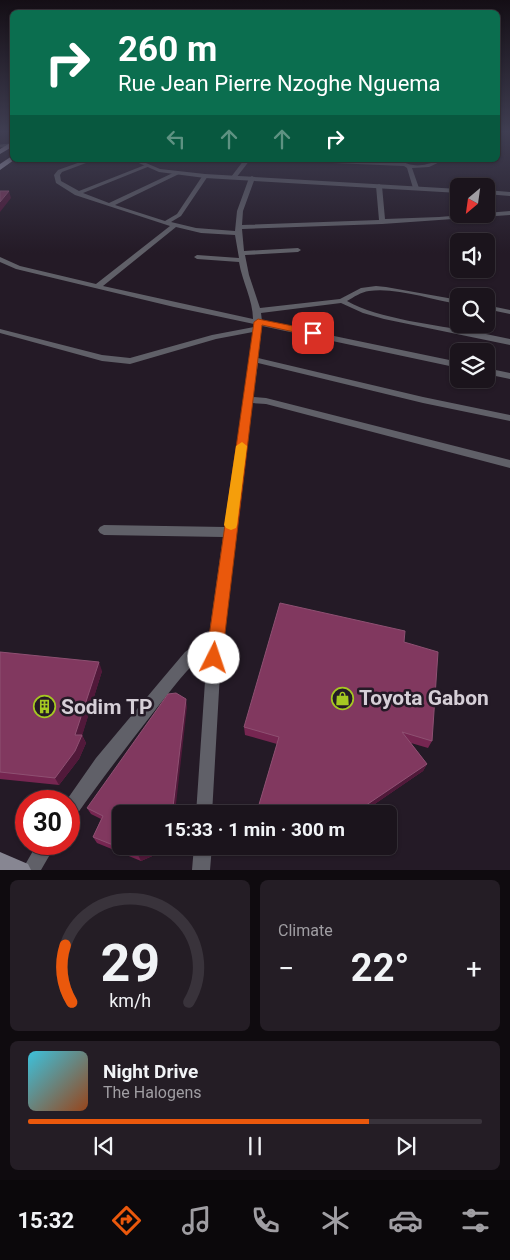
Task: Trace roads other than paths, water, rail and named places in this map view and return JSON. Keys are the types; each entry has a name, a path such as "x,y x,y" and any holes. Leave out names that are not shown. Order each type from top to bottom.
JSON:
{"main road":[{"path":"0,862 22,870"}],"street":[{"path":"62,172 58,175 58,182 77,194 174,226 205,232 471,217 510,213"},
{"path":"77,194 133,172"},
{"path":"172,172 205,176 450,190"},
{"path":"234,177 238,172"},
{"path":"410,172 416,188"},
{"path":"110,205 178,173"},
{"path":"165,223 178,215 205,176"},
{"path":"205,805 215,638 258,325 257,311 242,257 238,230 240,212 252,178"},
{"path":"379,186 382,222"},
{"path":"495,193 510,194"},
{"path":"98,286 174,226"},
{"path":"197,257 242,257 298,250"},
{"path":"0,259 18,268 258,325 450,363"},
{"path":"257,311 342,301 365,290 377,289 450,301"},
{"path":"342,301 350,307 373,314 510,342"},
{"path":"495,309 510,312"},
{"path":"0,331 102,358 130,361 258,325"},
{"path":"253,358 423,400 510,418"},
{"path":"495,373 510,376"},
{"path":"248,400 266,401 510,464"},
{"path":"104,530 230,532"},
{"path":"80,796 108,757 190,657 215,638"},
{"path":"31,870 41,855"},
{"path":"201,870 202,855"}],"place":[{"name":"Toyota Gabon","path":"343,698"},
{"name":"Sodim TP","path":"45,707"}]}
